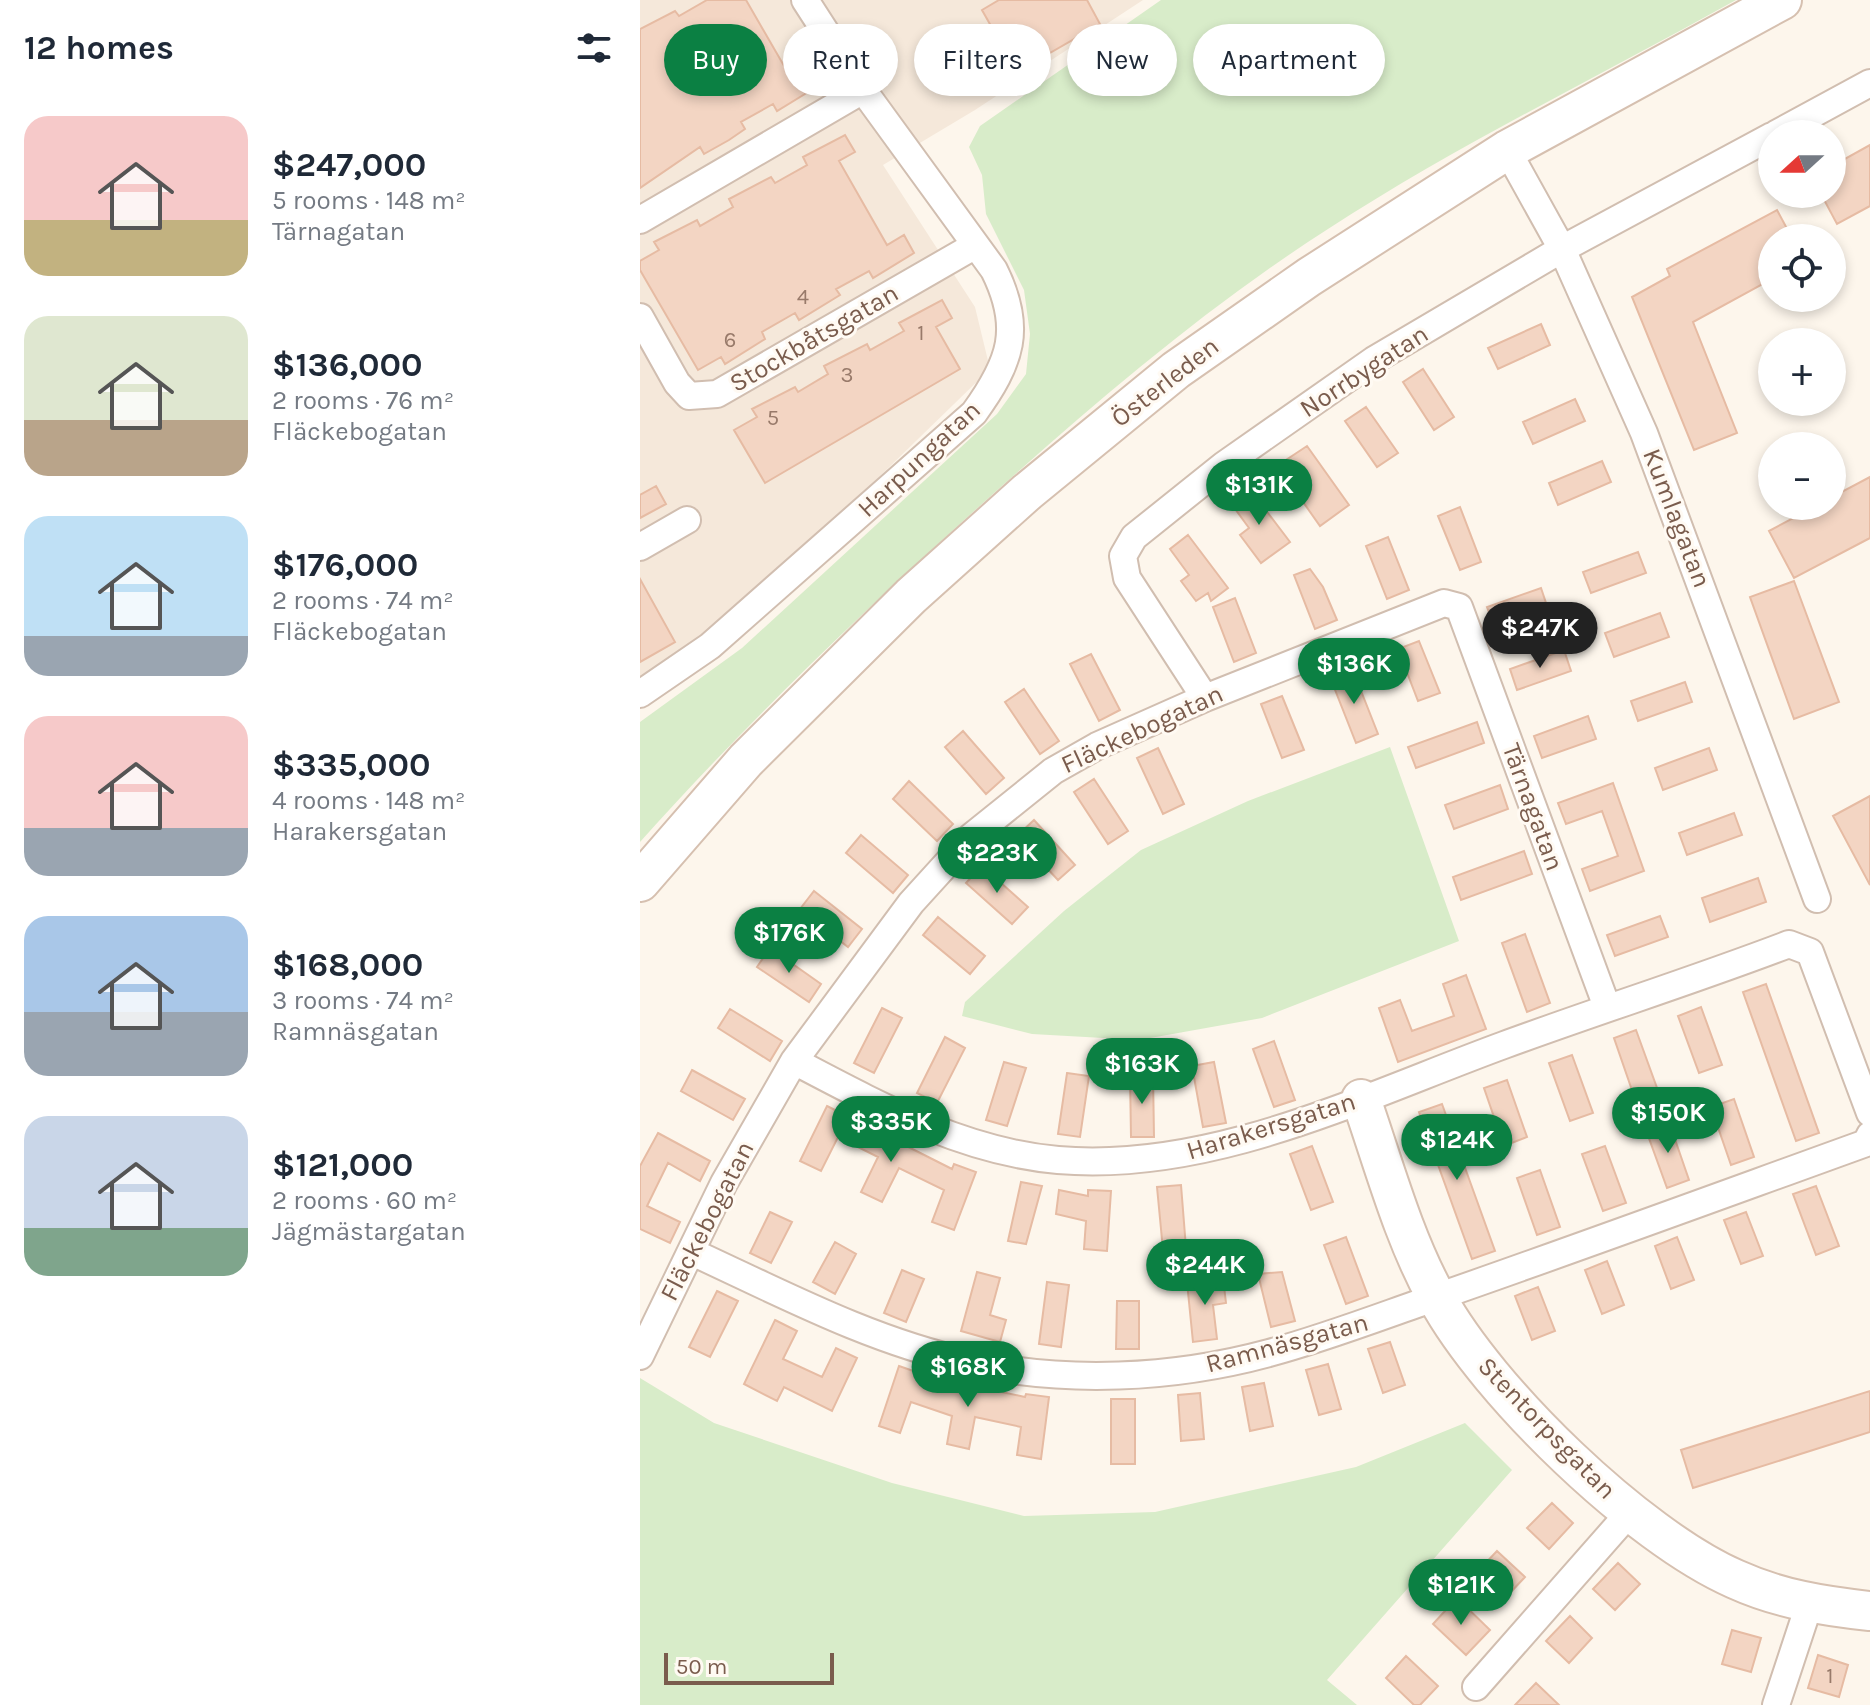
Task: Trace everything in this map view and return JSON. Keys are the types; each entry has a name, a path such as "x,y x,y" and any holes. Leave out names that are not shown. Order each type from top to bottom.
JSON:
{"main road":[{"name":"Österleden","path":"640,882 746,760 911,596 1027,492 1188,362 1309,277 1507,150 1782,0"},
{"name":"Stentorpsgatan","path":"1361,1099 1436,1297 1463,1341 1565,1452 1630,1512 1684,1550 1733,1578 1809,1605 1870,1611"}],"street":[{"name":"Harpungatan","path":"805,0 820,24"},
{"name":"Norrbygatan","path":"1802,120 1870,83"},
{"path":"640,220 853,96"},
{"name":"Harpungatan","path":"640,694 710,646 974,413 1002,372 1012,335 1008,299 994,270 867,96"},
{"name":"Norrbygatan","path":"1205,698 1127,578 1123,556 1134,537 1224,465 1374,360 1562,249 1758,144"},
{"name":"Kumlagatan","path":"1507,150 1562,249 1673,504 1817,899"},
{"name":"Stockbåtsgatan","path":"640,317 677,383 689,396 717,394 974,246"},
{"path":"640,547 687,520"},
{"name":"Fläckebogatan","path":"640,1356 724,1183 794,1061 911,903 971,837 1053,771 1097,746 1205,698 1444,603 1459,607"},
{"name":"Tärnagatan","path":"1459,607 1607,1007"},
{"name":"Harakersgatan","path":"794,1061 937,1131 1056,1160 1148,1160 1232,1142 1361,1099 1607,1007 1791,945 1810,952 1870,1113"},
{"name":"Ramnäsgatan","path":"692,1252 842,1321 901,1343 967,1362 1036,1372 1103,1375 1187,1370 1282,1349 1594,1244 1866,1143 1870,1135"},
{"path":"1476,1687 1630,1512"},
{"path":"1776,1705 1809,1605"}],"shaded area":[{"path":"640,0 1143,0 1106,24 1067,24 1067,50 1051,60 1051,24 914,24 914,96 996,96 883,165 975,307 990,369 733,619 640,677"}],"green space":[{"path":"1161,0 1736,0 1479,139 1378,198 1279,261 1185,331 1049,444 879,599 757,718 640,842 640,722 742,648 997,414 1026,374 1030,334 1024,290 986,214 982,175 969,147 980,126 1023,96 1051,96 1051,77 1067,65 1067,96 1177,96 1177,24 1127,24"},
{"path":"1390,747 1459,941 1262,1018 1139,1040 1032,1034 962,1016 965,1002 1064,911 1141,850 1248,801"},
{"path":"640,1378 714,1423 892,1483 1024,1516 1155,1512 1356,1467 1465,1423 1512,1470 1327,1680 1357,1705 640,1705"}],"building":[{"path":"707,0 746,0 760,24 664,24 664,96 767,96 767,36 783,64 783,96 802,96 777,111 773,104 741,122 745,129 729,140 704,154 700,147 640,188 640,29 675,11 679,16"},
{"path":"999,0 1087,0 1100,24 1067,24 1067,43 1051,52 1051,24 990,24 982,10"},
{"path":"845,135 855,152 839,161 887,245 904,235 914,253 873,278 869,271 836,289 840,295 799,320 795,313 762,332 765,339 725,364 721,357 698,370 640,270 640,261 659,250 654,242 697,220 700,226 733,207 729,199 771,177 775,183 807,165 803,157"},
{"path":"1870,145 1870,206 1837,224 1828,208 1846,208 1846,158"},
{"path":"1777,210 1784,224 1758,224 1758,287 1693,322 1737,433 1694,450 1632,297 1670,276 1667,269"},
{"path":"942,300 952,318 936,327 960,369 765,483 734,430 757,417 752,409 795,387 798,392 828,374 824,366 867,344 870,350 904,331 899,323"},
{"path":"1541,324 1550,345 1498,369 1488,348"},
{"path":"1423,369 1454,417 1434,430 1403,382"},
{"path":"1575,399 1585,421 1533,444 1523,422"},
{"path":"1366,407 1398,453 1377,467 1345,421"},
{"path":"1307,446 1349,505 1320,526 1296,492 1305,486 1286,460"},
{"path":"1602,461 1611,482 1558,505 1549,483"},
{"path":"1870,477 1870,538 1794,578 1769,531 1790,520 1846,520 1846,490"},
{"path":"656,486 666,504 640,518 640,495"},
{"path":"1249,488 1290,542 1261,563 1240,535 1249,528 1230,502"},
{"path":"1460,507 1481,562 1460,570 1438,516"},
{"path":"1188,535 1228,588 1211,601 1208,593 1196,601 1181,581 1189,575 1170,549"},
{"path":"1388,537 1409,590 1387,599 1366,546"},
{"path":"1638,552 1646,573 1591,593 1583,572"},
{"path":"1310,569 1323,587 1337,620 1315,629 1294,575"},
{"path":"640,579 675,642 640,662"},
{"path":"1794,581 1839,702 1794,719 1750,597"},
{"path":"1541,588 1548,609 1495,628 1487,607"},
{"path":"1235,598 1256,653 1234,662 1213,607"},
{"path":"1660,613 1669,637 1614,657 1605,633"},
{"path":"1419,641 1440,693 1418,701 1398,649"},
{"path":"1564,650 1571,671 1517,690 1510,669"},
{"path":"1091,654 1120,710 1099,721 1070,664"},
{"path":"1352,668 1378,734 1356,743 1330,677"},
{"path":"1685,682 1692,702 1638,721 1631,701"},
{"path":"1024,689 1059,741 1040,754 1005,702"},
{"path":"1282,696 1304,750 1282,758 1261,704"},
{"path":"1588,716 1596,739 1542,758 1534,736"},
{"path":"1477,722 1484,743 1416,768 1408,747"},
{"path":"963,731 1004,778 986,794 945,747"},
{"path":"1158,748 1184,804 1163,814 1137,758"},
{"path":"1709,748 1717,770 1663,790 1655,768"},
{"path":"1094,779 1128,831 1108,844 1074,792"},
{"path":"909,781 953,824 937,841 893,799"},
{"path":"1613,783 1644,871 1590,891 1582,869 1618,856 1602,811 1566,824 1558,803"},
{"path":"1500,785 1508,809 1454,829 1445,805"},
{"path":"1870,796 1870,885 1833,816"},
{"path":"1734,813 1742,835 1687,855 1679,833"},
{"path":"1034,820 1075,865 1058,880 1017,836"},
{"path":"861,835 908,875 893,893 846,853"},
{"path":"1524,851 1532,874 1461,900 1453,877"},
{"path":"982,866 1028,907 1012,924 966,883"},
{"path":"1758,878 1766,902 1710,922 1702,898"},
{"path":"814,891 862,929 848,947 800,909"},
{"path":"1660,916 1668,937 1615,956 1607,935"},
{"path":"938,917 985,956 970,974 923,935"},
{"path":"1525,934 1550,1003 1527,1012 1502,943"},
{"path":"770,948 821,984 809,1002 757,967"},
{"path":"1466,975 1486,1029 1398,1062 1379,1008 1400,1000 1412,1031 1454,1016 1443,984"},
{"path":"1766,984 1819,1133 1796,1141 1743,992"},
{"path":"1701,1007 1722,1065 1699,1073 1678,1016"},
{"path":"882,1008 902,1018 874,1073 854,1063"},
{"path":"730,1009 782,1041 770,1061 718,1028"},
{"path":"1636,1030 1657,1088 1634,1096 1614,1038"},
{"path":"945,1037 965,1048 937,1103 917,1093"},
{"path":"1274,1041 1295,1100 1274,1107 1253,1049"},
{"path":"1572,1055 1593,1113 1570,1121 1549,1063"},
{"path":"1004,1062 1026,1068 1007,1126 986,1120"},
{"path":"1214,1062 1226,1123 1203,1127 1192,1066"},
{"path":"692,1070 745,1099 733,1120 681,1091"},
{"path":"1067,1073 1089,1076 1080,1137 1058,1134"},
{"path":"1130,1075 1153,1075 1154,1137 1131,1137"},
{"path":"1507,1080 1527,1137 1504,1146 1484,1088"},
{"path":"1734,1099 1754,1157 1731,1165 1711,1107"},
{"path":"1442,1104 1495,1251 1472,1259 1419,1112"},
{"path":"827,1106 952,1169 954,1164 976,1172 954,1230 932,1222 944,1190 899,1168 882,1202 861,1192 878,1157 838,1137 821,1171 800,1161"},
{"path":"1669,1122 1689,1180 1667,1188 1646,1130"},
{"path":"658,1133 710,1161 700,1181 668,1163 647,1206 680,1222 670,1243 640,1229 640,1166"},
{"path":"1312,1146 1333,1202 1311,1210 1290,1154"},
{"path":"1605,1146 1626,1203 1603,1211 1582,1154"},
{"path":"1540,1170 1560,1227 1537,1235 1517,1178"},
{"path":"1021,1182 1042,1186 1026,1244 1008,1241"},
{"path":"1181,1185 1186,1248 1163,1250 1157,1187"},
{"path":"1816,1186 1839,1246 1816,1255 1793,1194"},
{"path":"1059,1190 1088,1196 1088,1190 1111,1191 1107,1251 1084,1249 1086,1221 1056,1214"},
{"path":"770,1212 792,1222 771,1263 750,1253"},
{"path":"1746,1212 1763,1256 1741,1264 1724,1220"},
{"path":"1346,1237 1368,1296 1346,1304 1324,1245"},
{"path":"1677,1237 1694,1280 1671,1289 1655,1246"},
{"path":"835,1242 856,1254 835,1294 813,1282"},
{"path":"1607,1261 1624,1305 1602,1314 1585,1270"},
{"path":"902,1270 924,1279 906,1322 884,1313"},
{"path":"977,1272 1000,1278 990,1315 1006,1320 1000,1342 961,1331"},
{"path":"1282,1272 1295,1321 1271,1327 1258,1274"},
{"path":"1223,1278 1226,1303 1213,1305 1217,1339 1193,1342 1187,1282"},
{"path":"1047,1282 1069,1285 1061,1347 1039,1344"},
{"path":"1538,1287 1555,1331 1532,1340 1515,1296"},
{"path":"717,1291 738,1301 710,1357 689,1347"},
{"path":"1117,1301 1139,1301 1139,1349 1116,1349"},
{"path":"775,1320 797,1331 783,1359 822,1377 836,1348 857,1358 832,1411 784,1387 777,1401 744,1384"},
{"path":"1390,1342 1405,1385 1383,1393 1368,1349"},
{"path":"1328,1364 1341,1409 1319,1415 1306,1370"},
{"path":"899,1366 959,1387 959,1383 1025,1397 1026,1394 1049,1397 1041,1459 1017,1455 1021,1427 975,1417 969,1449 947,1444 952,1416 911,1402 900,1433 879,1426"},
{"path":"1264,1383 1273,1426 1250,1431 1242,1387"},
{"path":"1870,1391 1870,1432 1693,1488 1681,1450"},
{"path":"1200,1393 1204,1439 1181,1441 1178,1395"},
{"path":"1111,1399 1135,1399 1135,1464 1111,1464"},
{"path":"1552,1503 1573,1523 1549,1549 1527,1528"},
{"path":"1497,1551 1525,1577 1508,1595 1480,1569"},
{"path":"1618,1563 1640,1584 1615,1610 1593,1589"},
{"path":"1457,1598 1490,1630 1466,1655 1433,1624"},
{"path":"1570,1616 1592,1638 1569,1663 1546,1641"},
{"path":"1732,1630 1761,1638 1751,1672 1722,1664"},
{"path":"1818,1655 1848,1665 1839,1697 1808,1688"},
{"path":"1406,1656 1438,1686 1420,1705 1414,1705 1386,1678"},
{"path":"1536,1683 1559,1705 1515,1705"}]}
